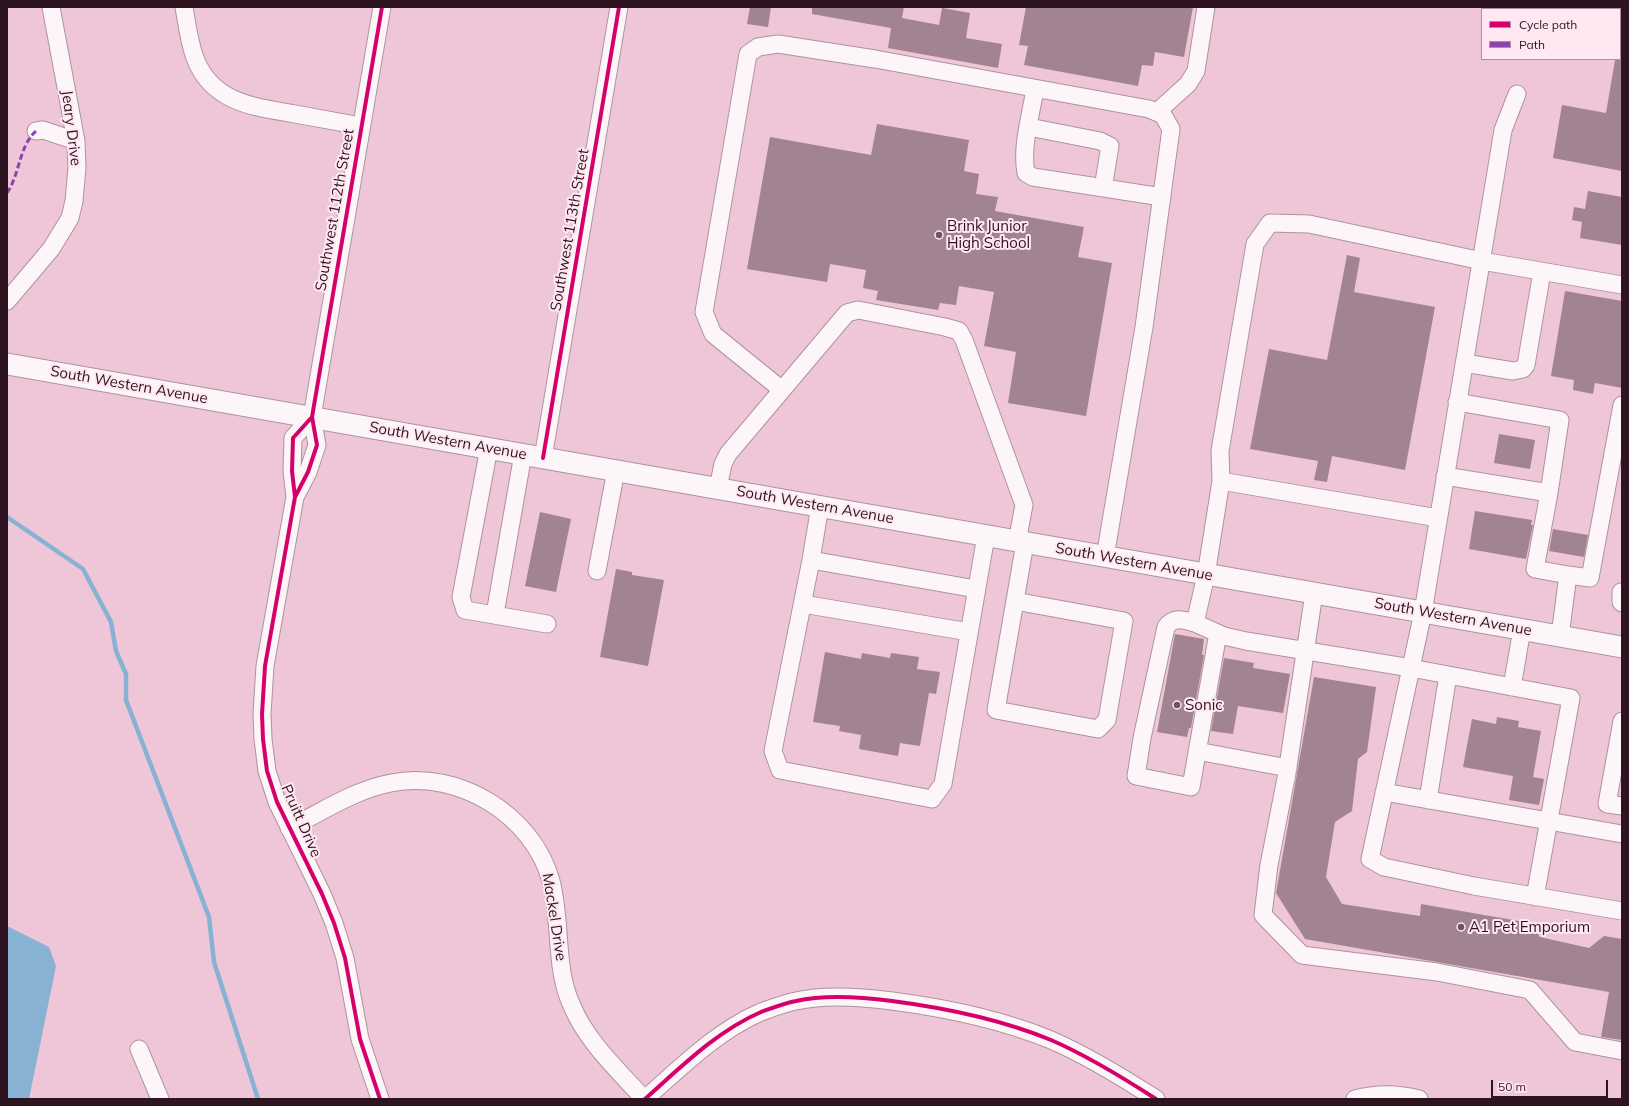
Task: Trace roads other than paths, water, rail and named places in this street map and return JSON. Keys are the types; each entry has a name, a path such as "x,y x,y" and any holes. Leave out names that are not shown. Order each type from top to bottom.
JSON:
{"main road":[{"name":"South Western Avenue","path":"7,364 1622,647"}],"street":[{"name":"Jeary Drive","path":"7,301 51,250 70,218 74,201 76,181 76,141 51,7"},
{"path":"184,7 195,58 210,83 221,92 241,104 361,126"},
{"name":"Southwest 112th Street","path":"312,417 382,7"},
{"name":"Southwest 113th Street","path":"544,458 619,7"},
{"path":"1157,112 1188,84 1196,71 1206,7"},
{"path":"782,390 713,334 704,312 748,54 758,46 778,44 875,59 1149,109 1163,115 1172,129 1144,327 1105,557"},
{"path":"1035,89 1024,163 1026,173 1033,177 1162,197"},
{"path":"1517,94 1503,130 1422,612 1370,859 1384,867 1535,897 1622,911"},
{"path":"1029,127 1100,141 1110,146 1103,188"},
{"path":"36,131 43,130 76,141"},
{"path":"1195,623 1206,575 1221,481 1220,451 1255,244 1270,223 1309,224 1482,261 1622,285"},
{"path":"1464,363 1513,371 1523,369 1526,366 1542,272"},
{"path":"718,488 723,464 728,454 847,313 858,310 945,326 959,331 964,340 1024,504 1015,601 996,710 1098,729 1108,720 1124,621 1015,601"},
{"path":"1457,402 1560,420 1549,493 1535,569 1590,578 1622,405"},
{"name":"Pruitt Drive","path":"312,417 293,438 292,472 295,497 265,666 262,691 263,739 267,771 276,802 319,887 334,923 345,958 360,1039 380,1099"},
{"name":"Pruitt Drive","path":"295,497 308,472 317,445 312,417"},
{"path":"489,448 461,597 466,610 547,624"},
{"path":"495,614 523,454"},
{"path":"597,571 616,470"},
{"path":"1445,476 1549,493"},
{"path":"1221,481 1438,518"},
{"path":"820,506 803,604 773,752 780,770 932,799 943,784 986,536"},
{"path":"810,560 976,588"},
{"path":"1560,636 1568,575"},
{"path":"1622,592 1622,603"},
{"path":"1314,593 1288,768 1269,865 1264,915 1302,956 1437,972 1530,990 1575,1042 1622,1051"},
{"path":"803,604 969,632"},
{"path":"1218,633 1191,787 1136,776 1142,738 1166,627 1175,619 1182,619 1195,623 1218,633 1246,641 1411,668 1571,698 1550,822 1535,897"},
{"path":"1512,687 1522,629"},
{"path":"1428,800 1448,675"},
{"path":"1622,721 1607,804 1622,806"},
{"path":"1197,751 1288,768"},
{"name":"Mackel Drive","path":"289,828 346,798 372,788 391,783 413,780 442,782 461,788 481,797 514,820 529,838 547,868 554,901 562,974 571,1005 577,1018 592,1040 645,1099"},
{"path":"1384,792 1622,834"},
{"path":"645,1099 683,1065 732,1028 761,1012 796,1001 829,997 853,997 919,1005 1005,1023 1080,1054 1119,1074 1156,1099"},
{"path":"139,1049 160,1099"},
{"path":"1355,1099 1370,1095 1389,1094 1418,1099"}],"water":[{"path":"7,926 49,947 56,966 29,1099 7,1099"}],"waterway":[{"path":"7,517 83,569 111,622 116,651 126,674 126,700 209,917 214,962 258,1099"}],"place":[{"name":"Brink Junior High School","path":"939,235"},
{"name":"Sonic","path":"1177,705"},
{"name":"A1 Pet Emporium","path":"1461,927"}]}
